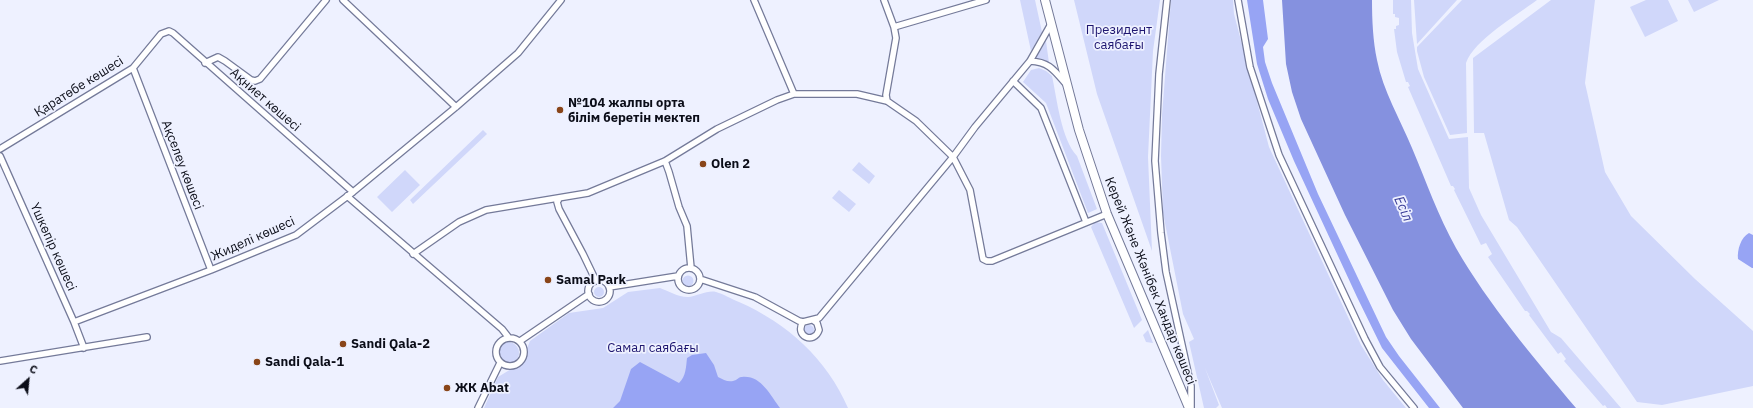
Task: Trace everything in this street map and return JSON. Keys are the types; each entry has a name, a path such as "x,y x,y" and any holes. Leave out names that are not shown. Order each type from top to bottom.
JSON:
{"main road":[{"name":"Керей Және Жәнібек Хандар көшесі","path":"1046,0 1079,130 1107,214 1190,408"}],"street":[{"path":"205,63 218,57 226,61 251,80 256,81 260,79 326,0"},
{"path":"343,0 456,107"},
{"name":"Жиделі көшесі","path":"74,322 211,270 296,235 353,192 456,107 518,53 561,0"},
{"path":"754,0 794,94"},
{"path":"884,0 894,27 896,38 886,95 888,101"},
{"path":"894,27 986,0"},
{"path":"1167,0 1159,74 1155,161 1166,272 1191,386 1190,408"},
{"path":"1238,0 1250,67 1280,155 1365,339 1380,367 1414,408"},
{"path":"700,279 755,297 803,322 822,316 1030,61 1052,24"},
{"name":"Ақниет көшесі","path":"161,34 168,31 173,33 205,63 353,192"},
{"name":"Қаратөбе көшесі","path":"0,149 133,68 161,34"},
{"path":"1030,61 1037,61 1051,66 1067,86"},
{"name":"Ақселеу көшесі","path":"133,68 211,270"},
{"path":"1013,81 1034,100 1044,113 1086,222"},
{"path":"413,254 459,222 486,210 588,193 665,161 717,129 777,100 794,94 857,94 888,101 916,121 953,157 970,190 975,210 983,259 987,261 992,261 1107,214"},
{"name":"Үшкөпір көшесі","path":"0,156 74,322 84,348"},
{"path":"665,161 686,226 691,268"},
{"path":"347,196 413,254 502,328 509,338"},
{"path":"559,199 557,202 559,209 584,254 596,281"},
{"path":"609,287 678,276 681,272 691,268 698,272 700,279 697,287 688,290 680,286 678,276"},
{"path":"596,281 605,282 609,287 609,297 600,302 595,302 589,294 589,288 596,281"},
{"path":"520,341 589,294"},
{"path":"803,322 800,327 801,333 805,337 811,338 816,335 819,330 817,323 813,320"},
{"path":"0,361 147,337"},
{"path":"505,338 513,338 520,341 524,347 524,355 521,362 514,366 507,366 500,363 496,356 495,349 499,342 505,338"},
{"path":"478,408 500,363"}],"green space":[{"path":"1020,0 1035,0 1042,32 1031,51"},
{"name":"Президент саябағы","path":"1074,0 1160,0 1153,51 1148,157 1152,251 1097,94"},
{"path":"1171,0 1233,0 1234,14 1269,147 1361,345 1383,380 1406,408 1222,408 1205,368 1219,405 1216,408 1204,408 1189,342 1194,339 1183,314 1163,213 1161,156 1162,115"},
{"path":"1393,0 1411,0 1412,33 1418,69 1449,139 1468,137 1469,188 1481,215 1551,332 1561,338 1621,408 1607,408 1605,405 1603,406 1564,361 1566,359 1561,352 1558,354 1529,315 1530,314 1525,311 1488,257 1492,254 1486,243 1481,245 1454,190 1455,189 1451,186 1408,87 1410,86 1408,82 1406,82 1397,52 1394,29 1396,29 1396,26 1399,25 1399,18 1395,17 1395,14 1393,14"},
{"path":"1414,0 1457,0 1417,44"},
{"path":"1462,0 1537,0 1497,28 1471,54 1466,63 1467,133 1450,135 1424,77 1417,47"},
{"path":"1551,0 1595,0 1585,83 1605,172 1631,216 1695,279 1753,331 1753,386 1662,405 1637,402 1517,227 1509,220 1484,133 1474,133 1473,58"},
{"path":"1646,0 1668,0 1678,21 1645,37 1630,7"},
{"path":"1688,0 1719,0 1694,12"},
{"path":"1046,41 1049,63 1035,59"},
{"path":"1039,68 1052,76 1063,129 1067,140 1077,156 1097,209 1088,213 1046,103 1023,82 1031,70"},
{"path":"483,130 487,134 413,204 410,200"},
{"path":"859,162 875,176 869,184 852,170"},
{"path":"405,170 420,185 392,212 377,197"},
{"path":"839,190 856,204 849,212 832,198"},
{"path":"1095,222 1102,223 1142,320 1134,328 1091,227"},
{"path":"686,276 690,276 692,277 692,285 686,286 683,283 683,279"},
{"path":"597,287 601,287 604,292 601,297 597,297 594,294 594,290"},
{"name":"Самал саябағы","path":"660,288 685,297 716,292 757,311 773,321 804,344 817,358 839,390 848,408 484,408 498,377 521,363 530,341 569,313 603,308 628,292"},
{"path":"807,325 811,325 813,326 813,334 807,335 804,332 804,328"},
{"path":"1148,330 1153,343 1146,342 1143,335"},
{"path":"508,342 516,345 519,353 516,361 508,364 500,361 497,353 500,345"}],"shaded area":[{"path":"1247,0 1263,0 1268,39 1263,47 1265,62 1272,83 1318,194 1386,337 1440,408 1429,408 1382,348 1357,297 1294,161 1268,99 1257,64"},
{"path":"1749,233 1753,235 1753,268 1738,259 1740,244 1744,237"},
{"path":"706,353 714,365 718,377 729,381 736,380 741,377 755,379 769,392 780,408 613,408 620,401 631,369 640,362 679,383 686,368 687,358 692,355"}],"water":[{"name":"Есіл","path":"1282,0 1372,0 1375,45 1383,83 1438,211 1456,248 1497,310 1576,408 1463,408 1411,339 1393,310 1345,215 1301,119 1292,92 1286,64"}],"place":[{"name":"№104 жалпы орта білім беретін мектеп","path":"560,110"},
{"name":"Olen 2","path":"703,164"},
{"name":"Samal Park","path":"548,280"},
{"name":"Sandi Qala-2","path":"343,344"},
{"name":"Sandi Qala-1","path":"257,362"},
{"name":"ЖК Abat","path":"447,388"}]}
